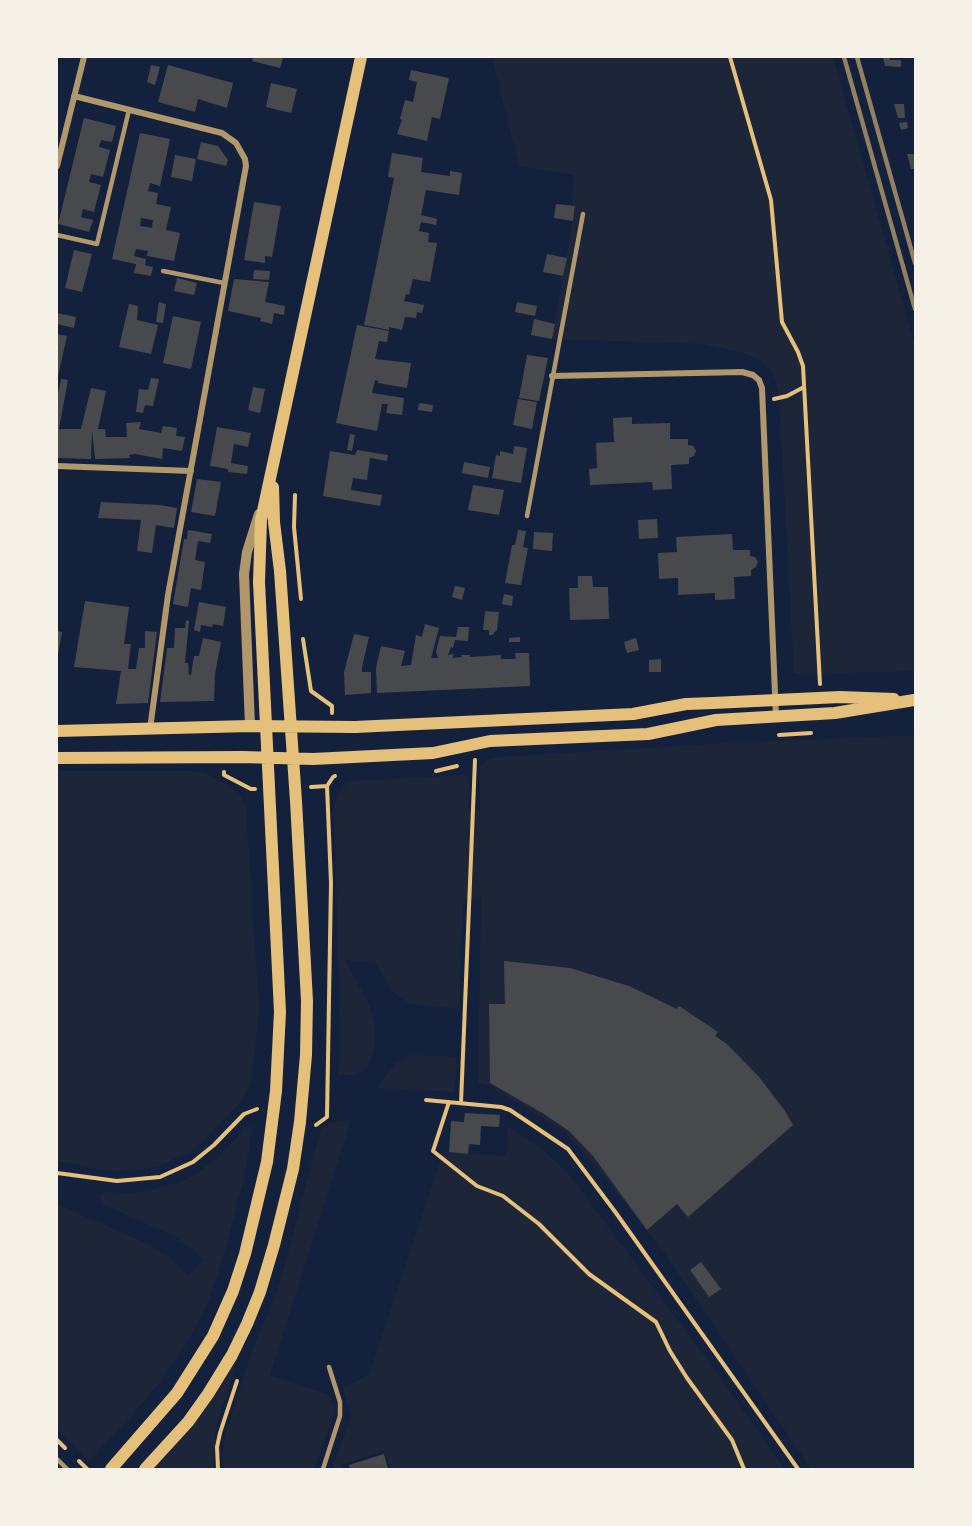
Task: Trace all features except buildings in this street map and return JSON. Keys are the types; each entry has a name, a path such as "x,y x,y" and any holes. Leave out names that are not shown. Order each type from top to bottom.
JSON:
{"main road":[{"path":"111,1469 177,1393 213,1336 236,1282 251,1235 262,1188 275,1110 279,1044 279,994 259,574 264,500 274,468 361,57"},
{"path":"145,1469 195,1413 222,1374 238,1344 264,1280 293,1169 303,1093 307,1018 293,759 280,571 273,514 274,468"},
{"path":"57,731 250,726 356,727 633,714 686,704 865,697 915,700"},
{"path":"57,758 267,757 293,759 434,753 479,749 499,741 639,735 709,721 861,710 915,700"}],"street":[{"path":"57,166 84,57"},
{"path":"74,96 222,133 240,147 246,166 168,595 150,729"},
{"path":"552,376 742,372 753,375 759,380 763,400 776,717"},
{"path":"57,466 191,471"},
{"path":"250,726 244,567 264,500"}],"lane":[{"path":"57,235 97,244 129,110"},
{"path":"527,516 583,214"},
{"path":"163,272 224,283"},
{"path":"323,1469 339,1422 341,1409 329,1367"},
{"path":"57,1459 67,1469"}],"path":[{"path":"730,57 771,200 782,322 801,358 820,698"},
{"path":"763,400 781,398 804,387"},
{"path":"295,495 294,527 301,609"},
{"path":"302,634 308,663 310,691 332,706"},
{"path":"776,735 813,732 822,725 821,714"},
{"path":"461,1103 475,808 475,758 479,749"},
{"path":"468,761 475,758 479,749"},
{"path":"426,772 444,771 460,765"},
{"path":"224,775 251,789 252,800"},
{"path":"328,1095 331,883 327,786 333,777 345,776"},
{"path":"257,1119 258,1100"},
{"path":"426,1100 492,1105 510,1110 568,1149 798,1469"},
{"path":"449,1102 433,1151 477,1186 503,1196 539,1224 589,1274 656,1322 670,1352 732,1440 744,1469"},
{"path":"57,1173 117,1181 133,1181 160,1176 193,1162 214,1145 244,1114 258,1109"}],"shaded area":[{"path":"492,57 833,57 915,346 915,671 794,674 779,395 773,373 758,359 740,352 703,344 552,339 575,207 572,206 574,175 519,166"},
{"path":"915,735 915,1469 811,1469 665,1254 600,1171 564,1131 491,1086 478,1083 481,898 465,898 463,906 459,1009 408,1004 393,992 375,962 345,960 370,1006 375,1024 374,1051 368,1066 357,1075 338,1075 340,1036 334,806 337,795 346,784 353,781 465,775 470,778 468,810 480,811 480,768 486,760 499,757 728,743"},
{"path":"57,771 194,771 205,773 227,784 242,798 246,808 259,1008 252,1081 239,1104 198,1146 158,1166 110,1171 57,1161"},
{"path":"411,1055 457,1057 455,1092 377,1088 395,1064"},
{"path":"351,1120 270,1375 329,1395 335,1411 314,1469 223,1469 226,1431 253,1348 282,1275 321,1129 329,1123"},
{"path":"243,1127 252,1127 245,1175 208,1303 187,1343 161,1381 89,1461 57,1430 57,1204 148,1244 174,1261 187,1275 203,1261 198,1254 174,1236 102,1204 100,1196 104,1192 132,1193 151,1190 186,1180 216,1160 242,1132"},
{"path":"508,1127 543,1150 568,1173 707,1359 785,1469 391,1469 384,1451 342,1465 343,1469 332,1469 351,1417 343,1388 369,1374 443,1152 506,1156"},
{"path":"242,1347 216,1427 213,1469 153,1469 210,1401"}],"railway":[{"path":"844,57 915,309"},
{"path":"857,57 915,263"}]}
